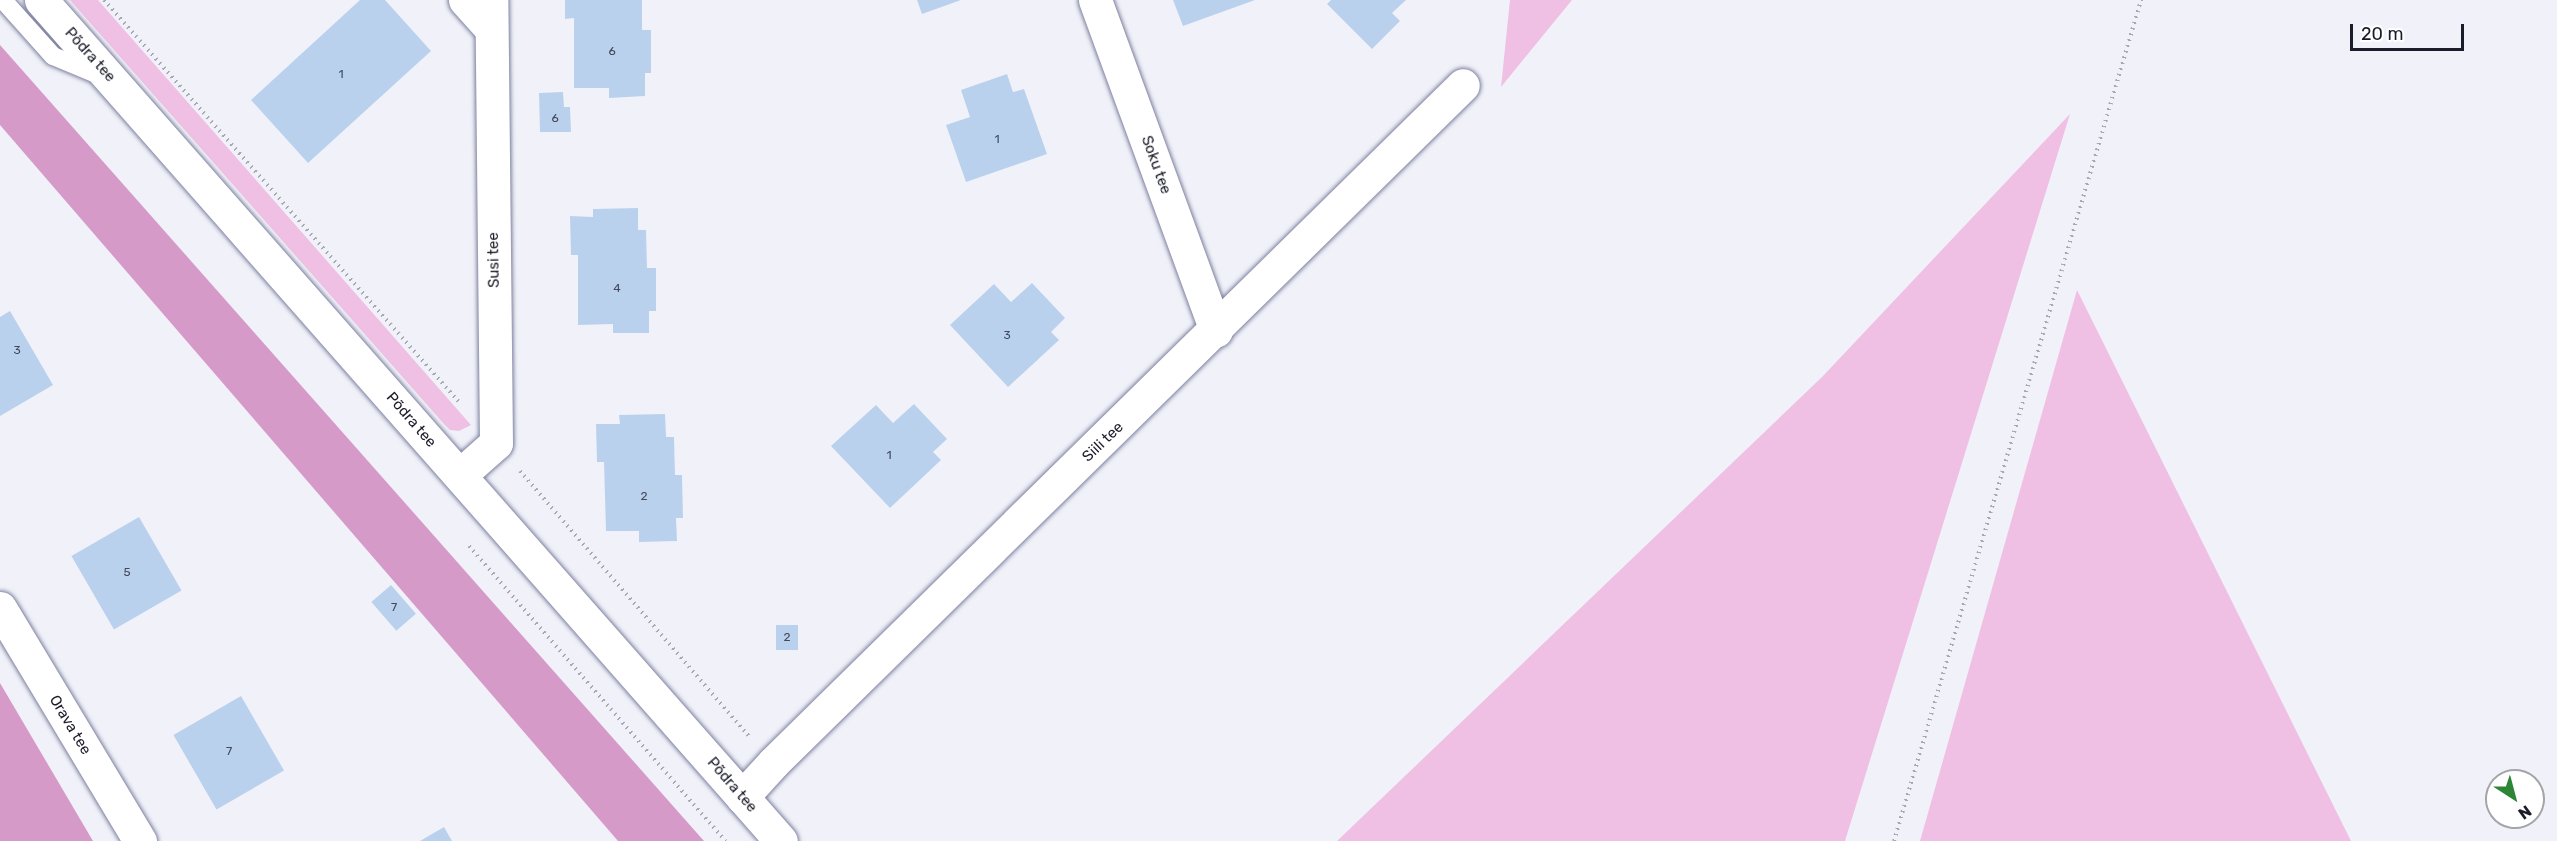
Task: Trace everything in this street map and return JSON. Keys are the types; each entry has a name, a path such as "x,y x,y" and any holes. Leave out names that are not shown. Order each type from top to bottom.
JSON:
{"street":[{"name":"Põdra tee","path":"41,0 781,841"},
{"name":"Susi tee","path":"465,0 491,15 496,443"},
{"name":"Soku tee","path":"1095,0 1216,331"},
{"name":"Siili tee","path":"742,797 773,763 1216,331 1463,86"},
{"path":"460,475 496,443"},
{"name":"Orava tee","path":"0,608 140,841"}],"lane":[{"path":"3,0 53,56 113,81"}],"path":[{"path":"104,0 496,443 773,763"},
{"path":"1894,841 2141,0"}],"shaded area":[{"path":"70,0 98,0 471,425 459,431 450,430 444,424"},
{"path":"1510,0 1572,0 1501,87"},
{"path":"0,45 704,841 618,841 0,125"},
{"path":"2070,114 1845,841 1337,841 1822,377"},
{"path":"2077,290 2351,841 1920,841"},
{"path":"0,683 93,841 0,841"}],"building":[{"path":"360,0 385,0 431,51 308,163 251,100"},
{"path":"565,0 642,0 642,30 651,30 651,73 645,73 645,96 609,98 609,88 574,88 574,18 565,19"},
{"path":"917,0 961,0 922,14"},
{"path":"1173,0 1255,0 1183,26"},
{"path":"1331,0 1406,0 1392,13 1400,21 1372,49 1327,4"},
{"path":"1007,74 1013,92 1024,89 1047,154 966,182 946,125 970,117 961,90"},
{"path":"563,92 564,107 570,107 571,132 540,132 539,93"},
{"path":"638,208 638,230 646,230 647,268 656,268 656,311 649,311 649,333 613,333 613,324 578,325 578,255 571,255 570,216 593,217 593,209"},
{"path":"1032,283 1065,318 1051,332 1059,340 1008,387 950,325 994,284 1011,302"},
{"path":"10,311 53,385 0,416 0,317"},
{"path":"914,404 947,439 933,452 941,460 890,508 831,446 876,405 893,423"},
{"path":"665,414 666,437 674,437 675,475 682,475 683,518 676,518 677,541 639,542 639,531 606,531 604,462 597,462 596,424 620,424 619,415"},
{"path":"139,517 182,591 114,630 71,556"},
{"path":"391,585 416,614 396,631 371,602"},
{"path":"776,625 798,625 798,650 776,650"},
{"path":"241,696 284,770 216,809 173,735"},
{"path":"444,827 452,841 420,841"}]}
